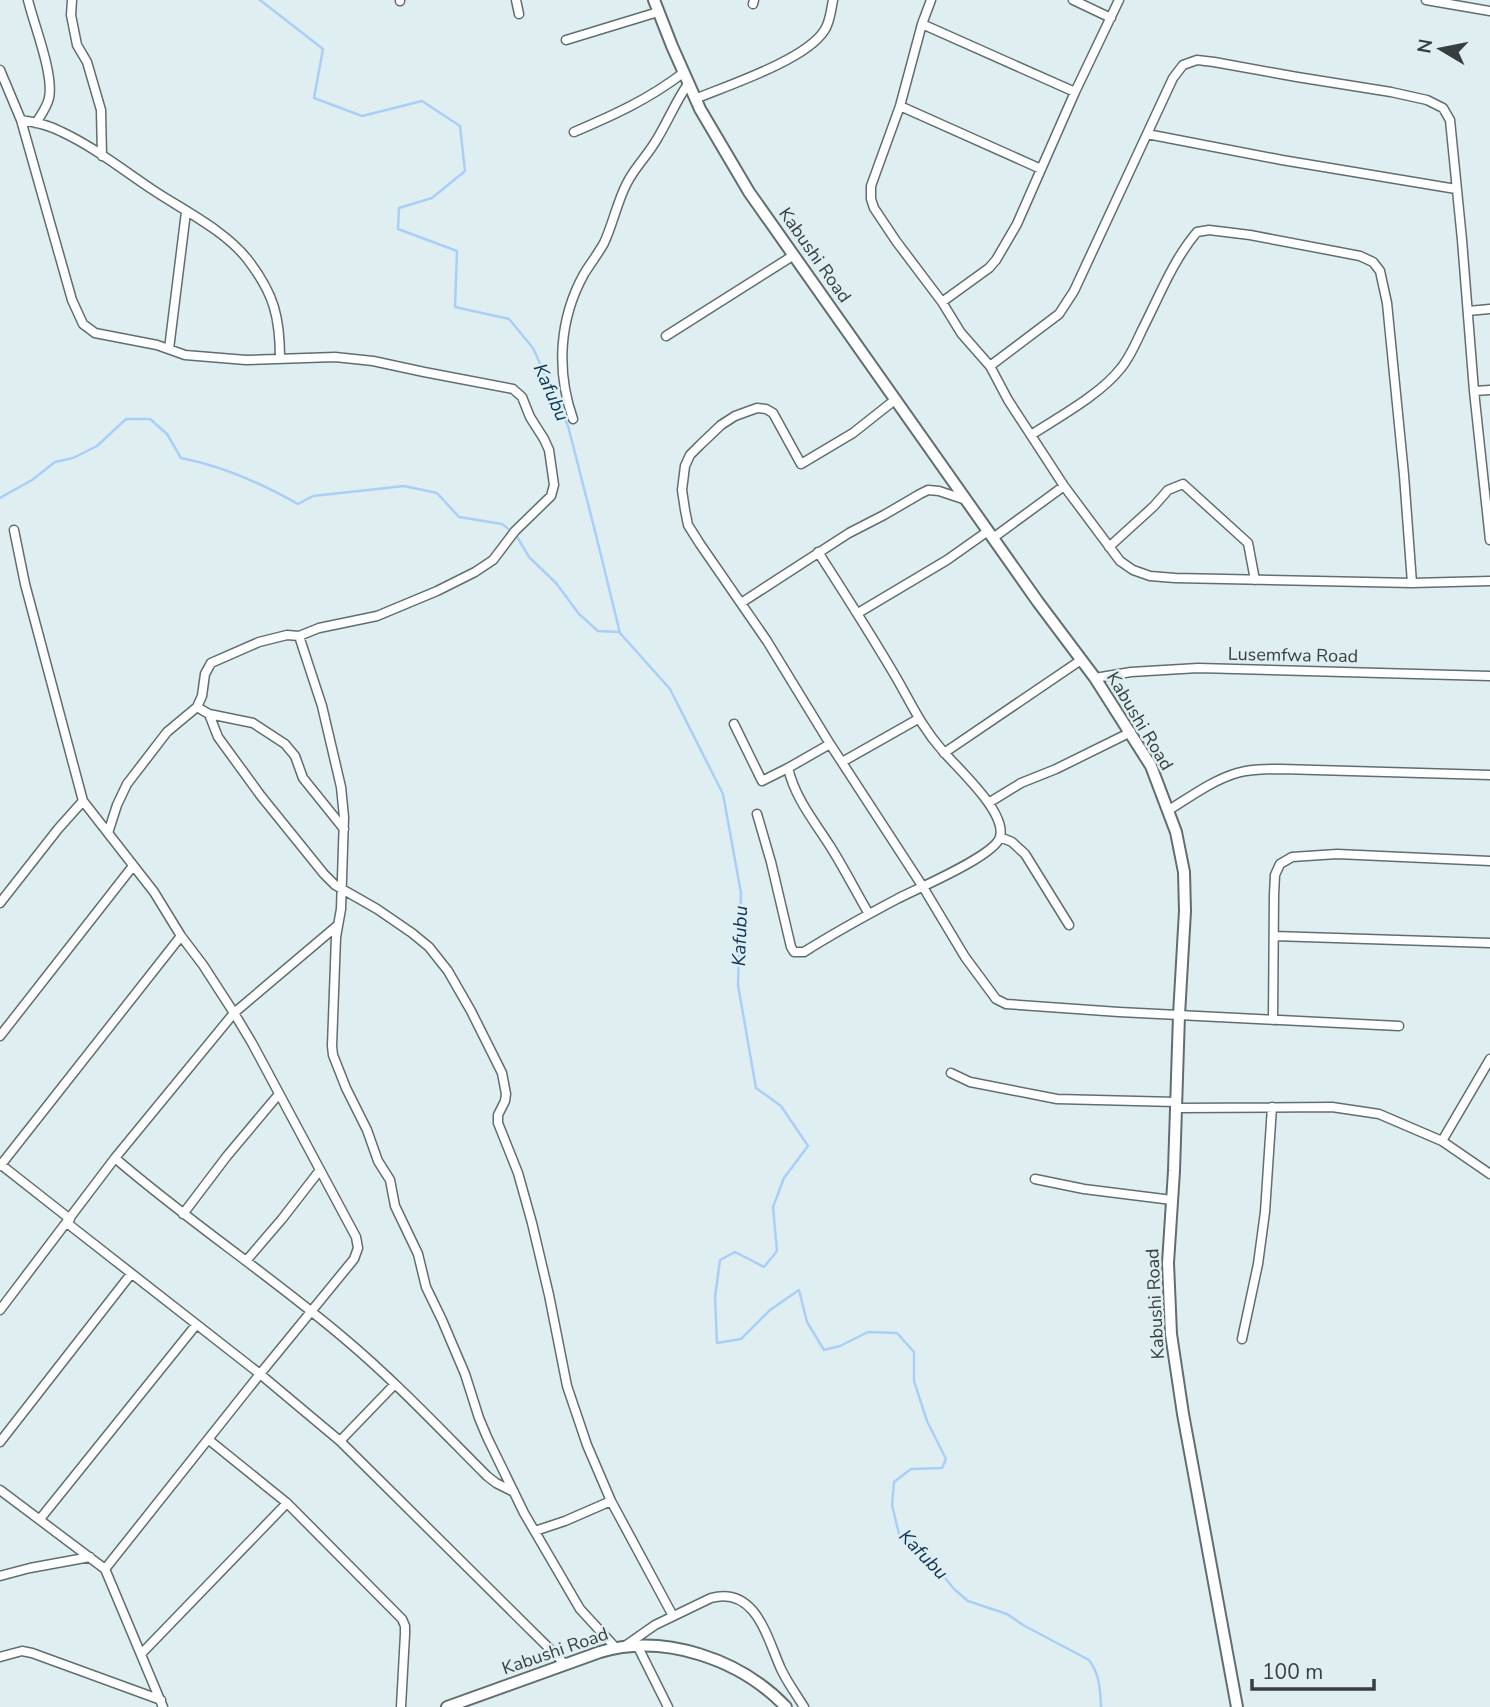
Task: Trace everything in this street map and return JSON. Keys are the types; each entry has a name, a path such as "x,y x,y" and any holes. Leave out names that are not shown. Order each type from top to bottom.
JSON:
{"main road":[{"name":"Kabushi Road","path":"654,0 695,99 749,192 1095,678 1151,766 1169,810 1184,872 1185,911 1168,1263 1171,1334 1183,1414 1237,1707"},
{"name":"Kabushi Road","path":"447,1707 565,1664 626,1646 675,1649 704,1656 731,1667 760,1684 786,1707"}],"street":[{"path":"28,0 51,89 47,106 36,123"},
{"path":"72,0 71,15 77,45 87,62 101,110 102,156"},
{"path":"516,0 519,14"},
{"path":"695,99 773,67 800,52 824,31 833,0"},
{"path":"930,0 900,106 871,186 874,208 895,241 942,302 961,333 990,366 1008,400 1064,486 1120,561 1133,570 1150,576 1412,583 1490,582"},
{"path":"1073,0 1111,18"},
{"path":"942,302 996,260 1017,224 1119,0"},
{"path":"1426,0 1490,11"},
{"path":"566,40 658,12"},
{"path":"922,24 1075,92"},
{"path":"990,366 1048,324 1059,314 1074,291 1173,78 1183,65 1197,60 1427,100 1443,108 1450,120 1490,540"},
{"path":"0,69 21,120 72,300 83,324 95,332 157,345 185,355 255,360 335,357 373,360 513,388 518,391 530,418 544,439 554,475 551,496 513,534 493,559 475,572 377,616 319,628 299,636 287,635 259,642 211,663 205,674 202,696 197,706 167,732 127,783 108,833"},
{"path":"574,132 686,78"},
{"path":"573,419 561,364 568,315 584,275 605,241 626,183 657,140 686,78"},
{"path":"900,106 1041,169"},
{"path":"21,120 48,126 75,138 214,229 234,245 247,259 270,297 279,325 280,359"},
{"path":"1147,134 1456,189"},
{"path":"169,349 186,212"},
{"path":"1031,435 1104,385 1121,368 1173,267 1197,232 1209,230 1250,235 1360,256 1373,262 1380,271 1387,303 1412,583"},
{"path":"666,336 794,255"},
{"path":"1468,311 1490,309"},
{"path":"1474,391 1490,390"},
{"path":"896,399 853,433 801,464 773,413 757,408 735,416 721,425 690,455 685,466 682,490 688,525 767,641 965,957 996,999 1006,1004 1399,1026"},
{"path":"1109,547 1168,490 1183,484 1248,543 1255,580"},
{"path":"858,613 991,535 1064,486"},
{"path":"741,603 849,533 928,490 966,500"},
{"path":"14,530 83,802 154,892 234,1013 356,1237 358,1248 354,1259 105,1569"},
{"path":"757,814 791,947 798,953 945,877 993,847 1000,837 1000,828 990,802 944,753 918,719 858,613 818,552"},
{"path":"299,636 322,706 341,787 344,829 342,889 332,1051 346,1088 390,1180 395,1206 418,1254 426,1287 443,1320 480,1418 514,1492 580,1609 626,1646 668,1707"},
{"path":"944,753 1081,660"},
{"name":"Lusemfwa Road","path":"1095,678 1130,672 1198,668 1490,676"},
{"path":"197,706 209,714 253,723 285,744 295,756 303,778 344,829"},
{"path":"209,714 218,737 324,874 429,947 448,971 465,1001 502,1073 506,1094 498,1115 498,1123 519,1173 533,1223 567,1386 587,1446 611,1502 673,1616"},
{"path":"842,762 918,719"},
{"path":"734,724 762,781 830,744"},
{"path":"990,802 1021,783 1131,732"},
{"path":"789,768 798,797 869,914"},
{"path":"1169,810 1213,784 1251,770 1490,775"},
{"path":"0,903 58,829 83,802"},
{"path":"1000,837 1012,842 1025,854 1069,925"},
{"path":"1273,1020 1275,875 1280,863 1292,857 1337,855 1490,861"},
{"path":"0,1036 133,866"},
{"path":"0,1310 116,1158 234,1013 338,925"},
{"path":"181,936 0,1165 131,1274 340,1440 565,1664"},
{"path":"1274,936 1490,943"},
{"path":"1442,1142 1490,1059"},
{"path":"951,1073 970,1082 1057,1099 1363,1110 1380,1114 1442,1142 1490,1174"},
{"path":"183,1214 279,1094"},
{"path":"1242,1339 1258,1264 1265,1213 1272,1107"},
{"path":"116,1158 183,1214 346,1340 395,1384 487,1476 514,1492"},
{"path":"246,1261 320,1170"},
{"path":"1035,1179 1084,1189 1172,1200"},
{"path":"0,1442 131,1274"},
{"path":"40,1519 196,1325"},
{"path":"340,1440 395,1384"},
{"path":"209,1440 287,1503 402,1619 405,1634 401,1707"},
{"path":"1,1491 105,1569 162,1703"},
{"path":"535,1531 611,1502"},
{"path":"142,1653 287,1503"},
{"path":"0,1576 30,1567 90,1557"},
{"path":"626,1646 656,1625 711,1598 720,1596 741,1600 758,1617 785,1677 802,1703 786,1707"},
{"path":"0,1657 22,1651 32,1653 162,1703"}],"waterway":[{"name":"Kafubu","path":"260,0 323,49 314,98 362,116 422,101 460,126 465,171 432,198 399,208 398,229 457,251 455,307 509,319 533,348 568,426 620,633 670,689 723,794 741,893 738,985 756,1088 781,1106 808,1146 784,1178 773,1207 777,1251 764,1267 735,1252 720,1260 715,1297 717,1343 741,1339 770,1310 799,1290 807,1322 824,1350 840,1346 868,1332 897,1333 914,1352 914,1381 927,1421 946,1459 942,1468 911,1469 894,1482 892,1505 899,1534 926,1554 954,1589 968,1601 1007,1614 1089,1660 1100,1688 1101,1707"},
{"path":"0,498 32,480 55,462 73,458 97,446 126,419 150,419 167,434 181,458 241,476 298,504 313,496 404,486 437,493 459,517 502,524 511,531"},
{"path":"516,535 529,557 556,583 579,614 598,631 619,632"}]}
